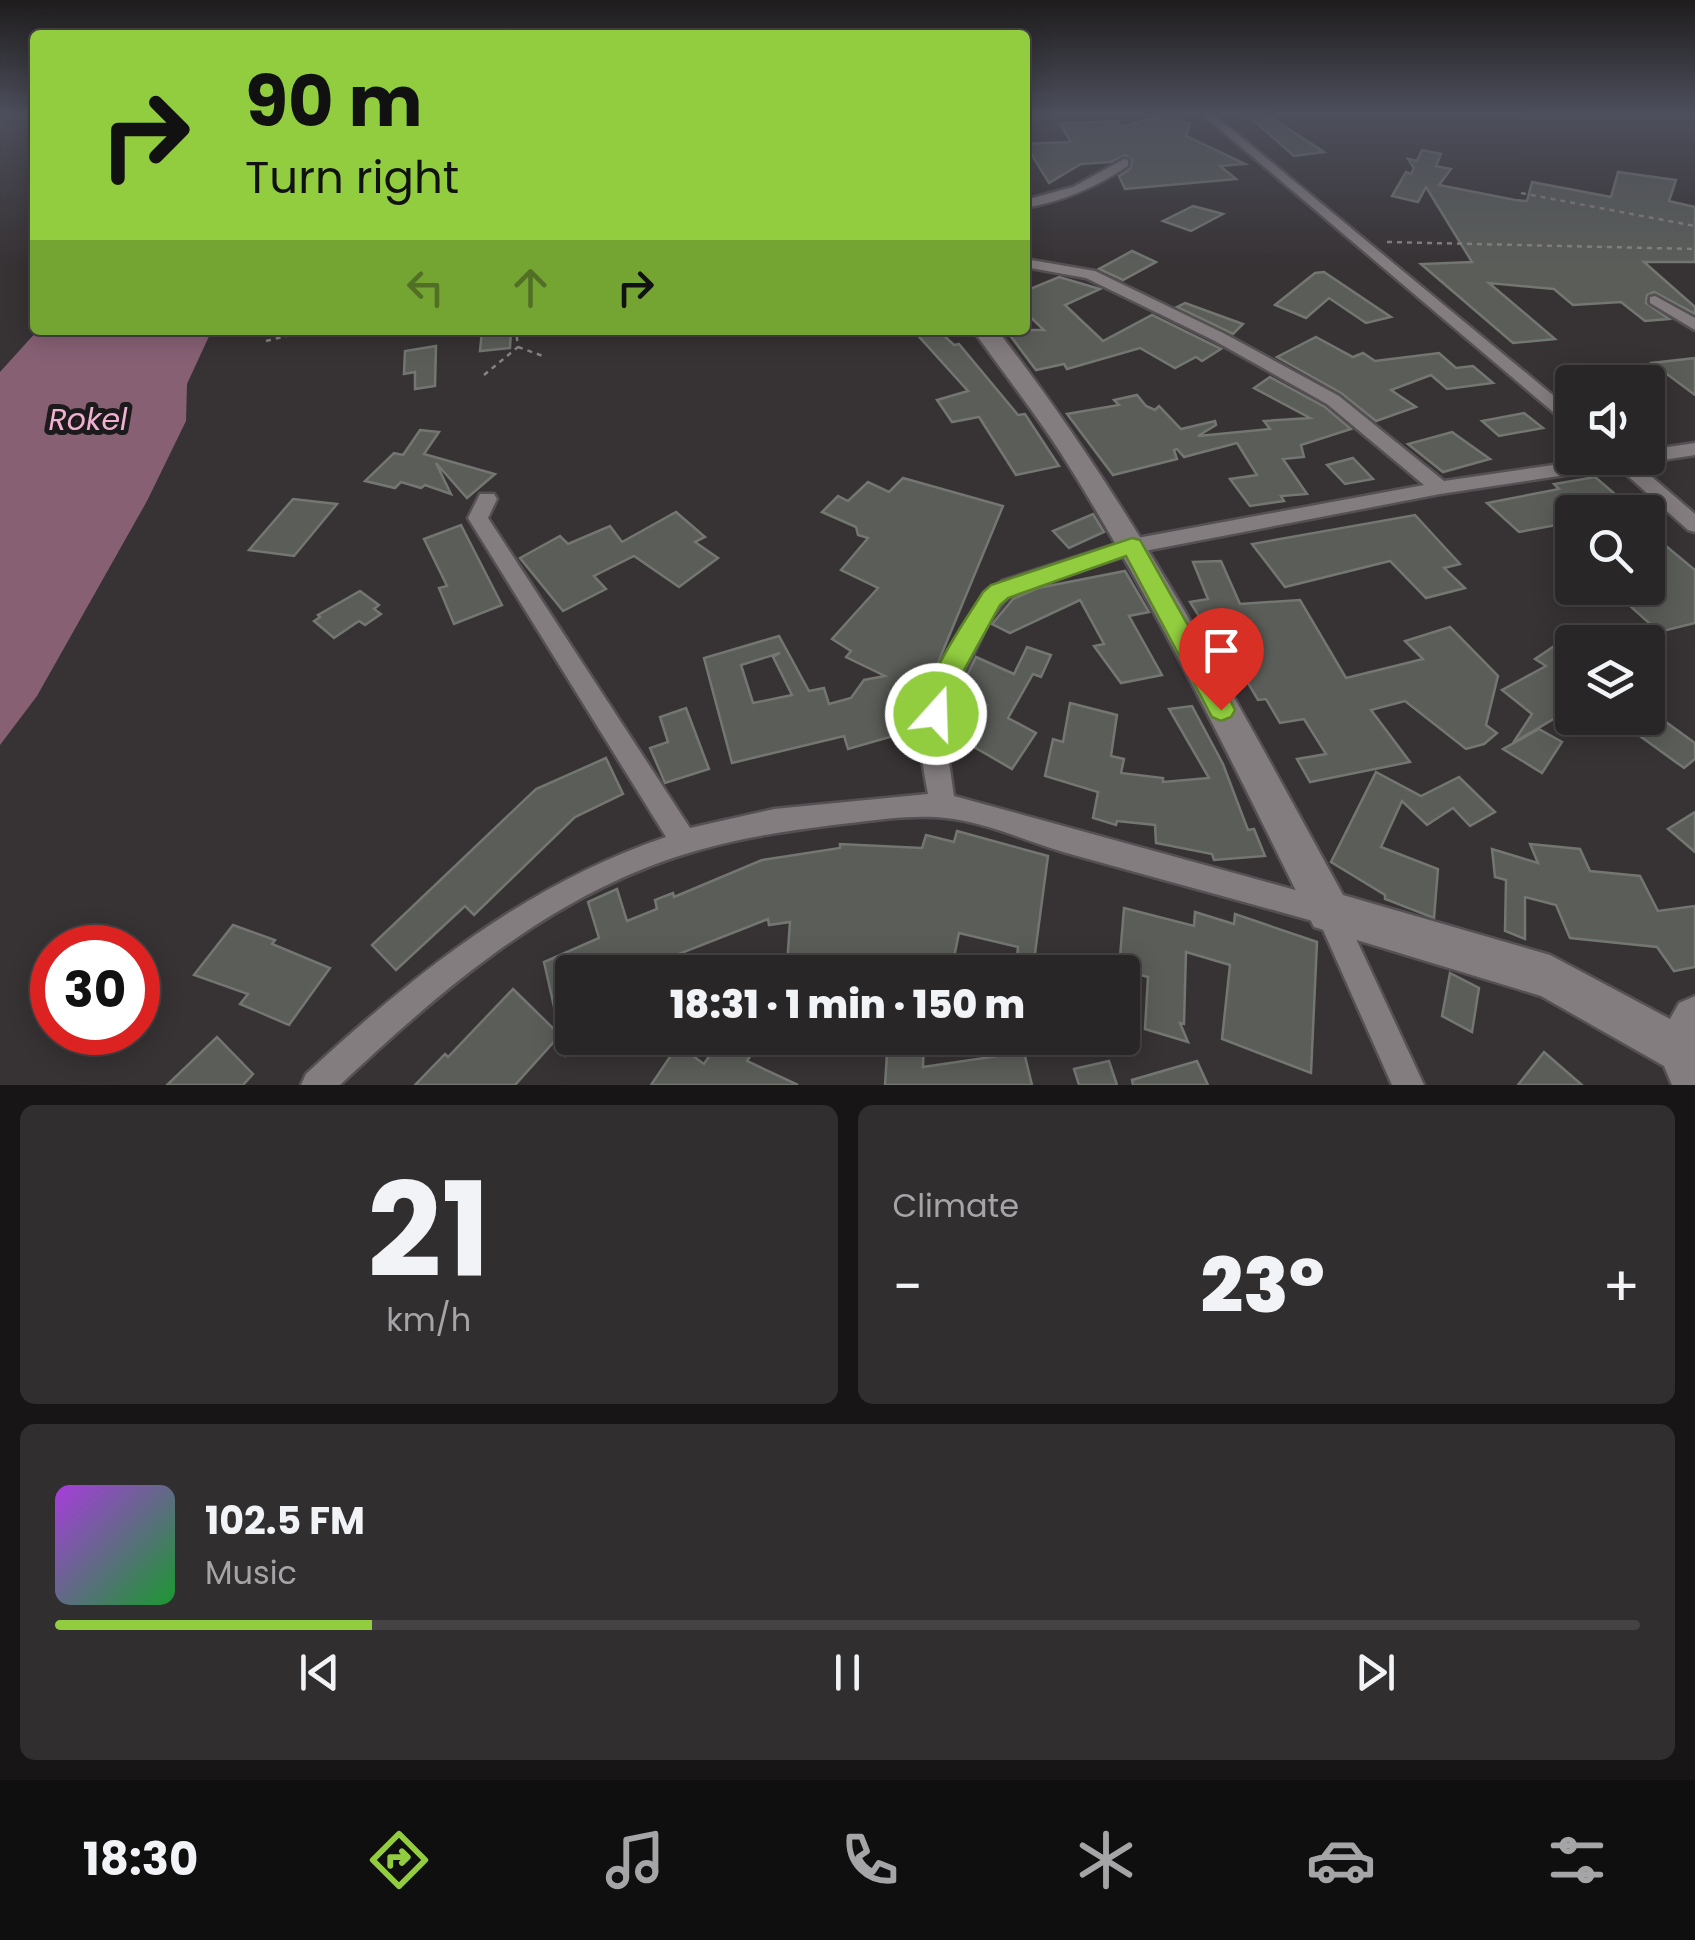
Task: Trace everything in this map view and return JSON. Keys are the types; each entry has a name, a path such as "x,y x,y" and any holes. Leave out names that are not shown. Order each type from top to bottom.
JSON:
{"street":[{"path":"1030,203 1061,198 1123,164"},
{"path":"1267,164 1555,405"},
{"path":"1030,264 1090,274 1219,336 1333,400 1440,488"},
{"path":"1655,300 1695,325"},
{"path":"989,335 1040,398 1113,508 1328,912 1408,1085"},
{"path":"1665,453 1695,448"},
{"path":"943,806 931,752 940,690 992,599 1008,586 1132,546 1555,470"},
{"path":"1639,475 1695,525"},
{"path":"487,500 478,518 684,841"},
{"path":"316,1085 394,1010 548,899 637,856 747,823 810,814 943,806 1550,977 1691,1051"}],"path":[{"path":"1522,193 1695,226"},
{"path":"1362,242 1695,249"},
{"path":"266,342 292,335"},
{"path":"517,335 518,347"},
{"path":"518,347 543,356"},
{"path":"484,374 518,347"}],"water":[{"name":"Rokel","path":"33,335 210,335 187,384 186,421 147,501 37,696 0,745 0,372"}],"building":[{"path":"1037,164 1086,164 1081,164 1049,183"},
{"path":"1131,164 1245,164 1220,166 1236,179 1125,189 1119,176"},
{"path":"1411,164 1437,164 1451,169 1439,185 1527,201 1532,182 1611,197 1618,172 1676,180 1669,201 1695,207 1695,262 1644,262 1695,307 1695,314 1654,292 1647,295 1646,303 1669,319 1645,321 1621,302 1573,305 1554,289 1489,283 1555,339 1513,343 1421,264 1472,262 1426,187 1418,202 1392,196 1406,172 1411,174"},
{"path":"1193,206 1223,214 1191,231 1163,221"},
{"path":"1132,251 1156,262 1123,280 1099,269"},
{"path":"1324,272 1391,317 1366,323 1329,298 1306,318 1275,305 1315,273"},
{"path":"1059,277 1100,289 1065,305 1103,341 1152,315 1221,349 1202,361 1196,357 1175,368 1140,348 1067,369 1064,364 1036,370 1010,335 1044,330 1030,317 1030,289"},
{"path":"1185,303 1243,324 1233,334 1177,307"},
{"path":"482,335 511,335 510,348 480,351"},
{"path":"918,335 943,335 954,345 959,344 1018,415 1025,414 1059,466 1016,475 979,417 952,422 937,400 968,391"},
{"path":"1316,337 1353,357 1363,353 1375,361 1439,353 1456,368 1473,366 1493,383 1447,389 1431,375 1391,390 1416,407 1376,421 1341,393 1277,357"},
{"path":"436,346 435,386 415,389 415,372 404,374 405,351"},
{"path":"1695,358 1695,395 1665,373 1665,365 1652,363"},
{"path":"1270,377 1325,407 1351,429 1301,445 1304,457 1283,459 1307,494 1281,496 1284,501 1250,506 1230,479 1257,475 1237,443 1184,457 1177,449 1177,459 1113,475 1067,414 1119,405 1114,400 1137,395 1146,406 1155,410 1159,406 1181,429 1215,421 1216,425 1198,436 1270,429 1264,421 1310,418 1254,388"},
{"path":"1524,413 1543,428 1499,436 1482,421"},
{"path":"420,430 439,432 424,454 495,474 467,498 436,463 451,494 425,485 421,488 401,482 395,488 365,481 394,453 403,455"},
{"path":"1452,432 1490,459 1443,472 1408,444"},
{"path":"1353,458 1373,479 1345,484 1327,465"},
{"path":"1595,477 1616,495 1555,495 1555,525 1519,532 1487,503 1559,489 1554,484"},
{"path":"903,478 1003,506 930,682 894,729 897,735 848,749 844,736 732,763 704,658 779,636 809,691 824,688 829,704 851,698 864,680 885,676 846,657 851,651 832,639 878,588 841,570 868,538 858,535 856,527 822,512 838,496 848,501 868,482 889,492","holes":["780,653 773,657 792,695 753,703 741,665"]},
{"path":"293,499 337,504 294,556 249,550"},
{"path":"676,512 705,537 695,542 718,558 679,587 634,556 594,576 606,589 563,611 520,558 560,536 568,544 610,526 622,542"},
{"path":"1093,514 1104,532 1069,548 1053,531"},
{"path":"1415,515 1460,564 1444,568 1465,588 1426,598 1390,561 1285,587 1252,544"},
{"path":"461,525 502,605 454,624 439,588 447,586 424,539"},
{"path":"1665,545 1695,570 1695,623 1665,630 1665,625 1651,625 1629,605 1665,605"},
{"path":"1221,561 1240,604 1300,600 1346,678 1423,659 1405,641 1450,627 1498,676 1486,725 1497,733 1484,744 1466,749 1405,701 1371,710 1410,762 1310,782 1297,759 1326,754 1304,719 1280,723 1266,699 1258,700 1228,649 1220,650 1190,602 1208,599 1193,562"},
{"path":"1125,571 1149,612 1129,616 1162,675 1121,683 1094,646 1104,644 1080,600 1010,633 992,624 1013,599 1038,588"},
{"path":"360,591 379,605 374,609 381,614 365,625 359,621 334,638 314,621 318,615"},
{"path":"1555,645 1555,718 1513,743 1532,714 1502,690 1546,666 1535,659"},
{"path":"1027,647 1051,655 1041,677 1033,674 1008,718 1036,733 1012,769 962,740 987,705 959,692 976,657 1014,674"},
{"path":"1070,703 1117,715 1111,756 1124,759 1121,773 1163,778 1163,782 1209,778 1169,709 1192,706 1223,764 1248,830 1254,829 1265,856 1214,860 1212,854 1156,843 1155,825 1117,821 1116,825 1093,818 1098,792 1045,776 1053,739 1063,742"},
{"path":"686,708 709,769 665,783 650,748 668,742 660,717"},
{"path":"1665,721 1695,743 1695,759 1684,768 1638,735 1665,735"},
{"path":"1539,729 1562,742 1542,773 1503,749"},
{"path":"606,758 623,794 575,817 474,915 465,906 396,970 372,945 536,789"},
{"path":"1376,772 1421,796 1459,777 1495,812 1470,826 1453,808 1427,825 1402,801 1381,847 1438,869 1434,918 1385,899 1385,895 1331,862"},
{"path":"1695,812 1695,852 1668,829"},
{"path":"957,831 1048,856 1035,955 1017,955 1018,947 959,933 954,955 788,955 790,922 769,925 768,919 676,955 560,955 599,938 588,902 617,889 627,921 657,909 655,900 673,893 674,897 762,860 840,848 840,844 922,848 926,835 954,842"},
{"path":"1530,844 1580,849 1590,871 1640,876 1658,911 1695,906 1695,967 1674,971 1657,947 1570,938 1556,905 1525,897 1525,939 1505,931 1506,880 1495,877 1492,849 1538,863"},
{"path":"1124,908 1194,926 1195,912 1234,924 1235,914 1317,942 1311,1073 1222,1039 1230,965 1186,952 1184,1024 1180,1023 1188,1042 1145,1029 1148,977 1140,975 1140,955 1120,955"},
{"path":"233,925 275,940 272,944 330,968 289,1025 240,1004 248,994 194,975"},
{"path":"555,957 555,1011 544,962"},
{"path":"1450,973 1479,988 1472,1032 1442,1016"},
{"path":"513,989 555,1030 555,1041 515,1085 415,1085 445,1054 448,1057"},
{"path":"217,1037 253,1074 243,1085 167,1085"},
{"path":"1544,1052 1582,1085 1518,1085"},
{"path":"671,1055 692,1055 704,1064 710,1055 751,1055 747,1061 798,1085 651,1085"},
{"path":"887,1055 923,1055 923,1067 1025,1055 1032,1085 885,1085"},
{"path":"1109,1061 1117,1085 1079,1085 1074,1069"},
{"path":"1197,1061 1208,1085 1133,1085 1132,1080"}],"route":[{"path":"936,714 940,690 992,599 1000,592 1008,586 1132,546 1221,710"}]}
